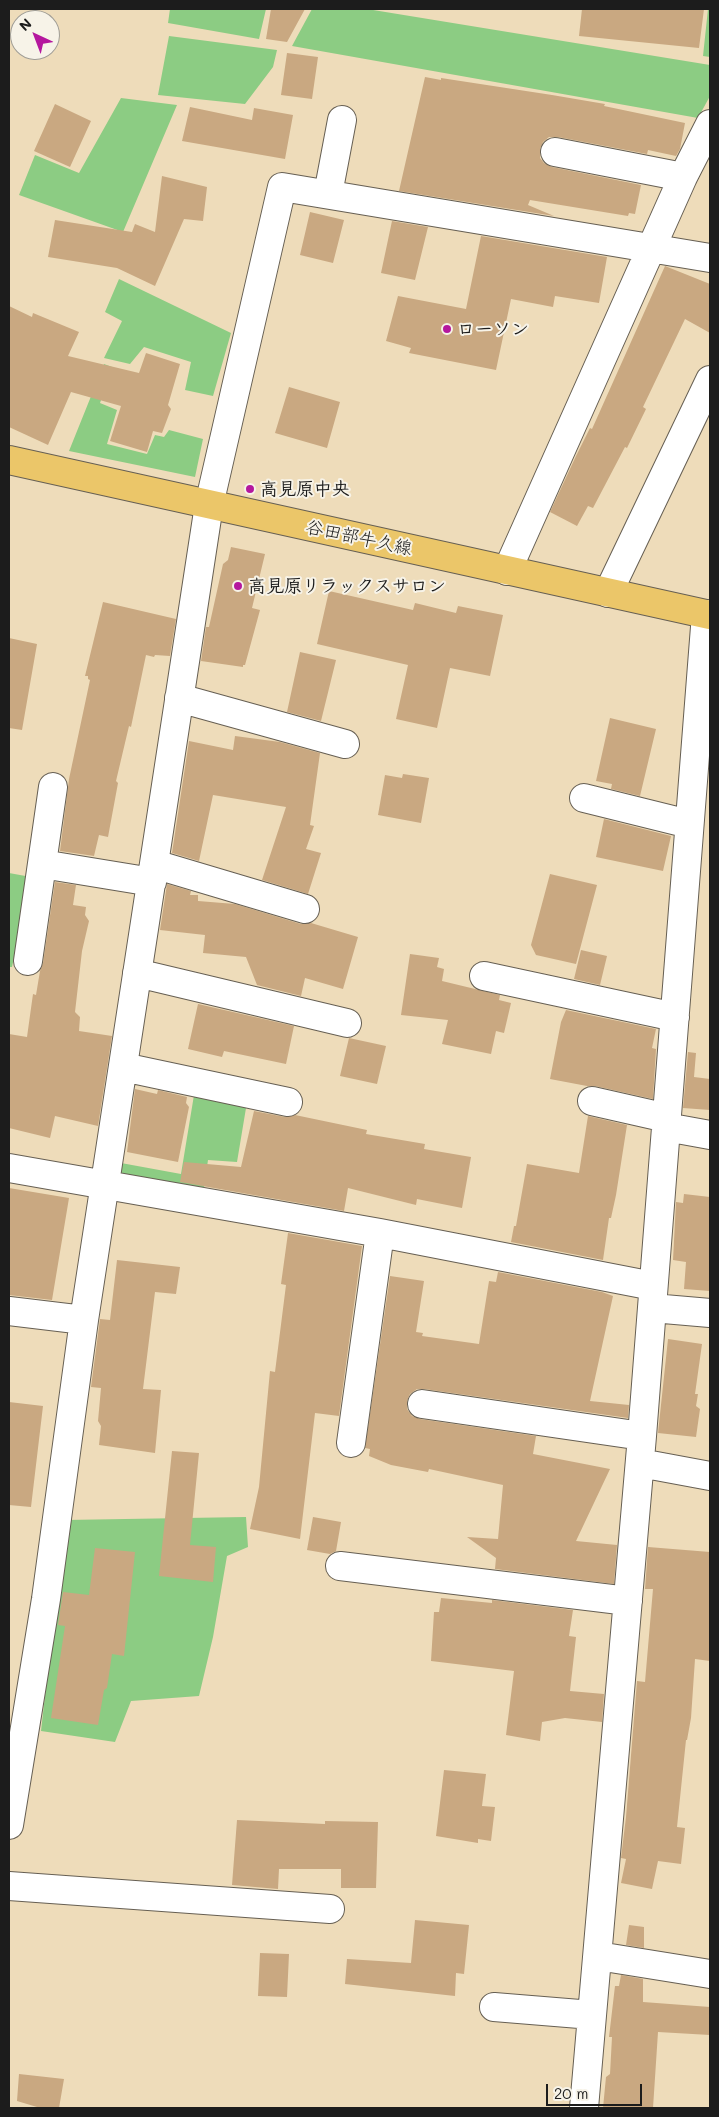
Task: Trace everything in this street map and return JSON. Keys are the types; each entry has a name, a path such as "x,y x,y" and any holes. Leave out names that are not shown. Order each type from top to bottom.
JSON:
{"main road":[{"name":"谷田部牛久線","path":"9,460 708,615"}],"street":[{"path":"328,194 342,120"},
{"path":"507,571 683,177 710,124"},
{"path":"555,152 683,177"},
{"path":"9,1825 46,1598 84,1320 209,505 282,187 710,258"},
{"path":"608,593 710,380"},
{"path":"584,2108 640,1463 689,824 708,615"},
{"path":"180,698 345,744"},
{"path":"28,961 52,787"},
{"path":"584,798 689,824"},
{"path":"42,864 153,873 305,909"},
{"path":"138,973 347,1023"},
{"path":"484,976 675,1017"},
{"path":"123,1067 288,1102"},
{"path":"592,1101 710,1135"},
{"path":"9,1168 380,1233 653,1297 710,1313"},
{"path":"350,1444 380,1233"},
{"path":"9,1311 84,1320"},
{"path":"422,1404 642,1436"},
{"path":"640,1463 710,1476"},
{"path":"340,1566 628,1601"},
{"path":"9,1886 330,1908"},
{"path":"598,1956 710,1974"},
{"path":"494,2007 592,2015"}],"green space":[{"path":"170,9 266,9 259,39 168,23"},
{"path":"312,9 367,9 710,65 710,96 698,118 292,46"},
{"path":"708,9 710,9 710,57 703,56"},
{"path":"169,36 277,50 273,67 245,104 158,95"},
{"path":"121,98 177,105 123,232 19,195 35,155 79,173"},
{"path":"119,279 231,333 213,396 185,390 191,362 144,347 130,364 104,358 122,321 105,312"},
{"path":"104,364 112,367 100,403 117,410 107,444 147,454 155,435 164,437 169,430 203,439 195,477 69,451"},
{"path":"9,873 31,877 12,967 9,967"},
{"path":"194,1095 246,1108 237,1162 208,1160 204,1188 130,1177 120,1172 121,1163 181,1174"},
{"path":"246,1517 248,1547 227,1556 213,1637 199,1696 131,1701 115,1742 41,1731 65,1520"}],"building":[{"path":"271,9 305,9 287,42 266,39"},
{"path":"582,9 704,9 699,48 579,36"},
{"path":"287,53 318,57 312,99 281,95"},
{"path":"425,77 605,104 604,106 685,123 680,149 676,156 648,150 647,154 558,137 549,137 543,142 540,149 540,158 544,163 552,167 641,185 635,214 629,213 628,216 530,200 528,205 554,216 399,191"},
{"path":"55,104 91,121 70,167 34,151"},
{"path":"190,107 252,120 254,108 293,115 285,159 182,141"},
{"path":"162,176 207,187 203,221 184,219 155,286 117,268 48,257 55,220 132,232 135,224 155,232"},
{"path":"310,212 344,220 333,263 300,255"},
{"path":"392,221 428,227 415,280 381,273"},
{"path":"481,236 607,257 599,303 555,296 553,307 511,299 496,370 409,353 411,348 386,341 398,296 466,309"},
{"path":"665,266 710,284 710,333 685,319 643,407 646,409 627,448 625,447 593,508 588,506 577,526 550,512 590,428 592,429"},
{"path":"9,306 32,317 33,313 79,332 68,356 139,373 146,353 180,364 168,405 171,409 162,433 153,431 147,452 110,441 121,406 71,392 48,445 9,427"},
{"path":"289,387 340,402 327,448 275,433"},
{"name":"高見原リラックスサロン","path":"231,547 265,554 252,608 260,610 243,667 201,661 206,627 209,627 223,564 228,560"},
{"path":"329,591 413,610 415,603 456,613 458,606 503,615 490,676 450,668 437,728 396,719 408,665 317,644"},
{"path":"103,602 176,619 170,656 155,655 154,657 146,655 131,727 129,726 116,781 118,783 108,837 99,835 94,856 60,851 69,779 90,680 88,676 85,676"},
{"path":"9,638 37,644 22,730 9,728"},
{"path":"300,652 336,660 321,721 287,712"},
{"path":"610,718 656,729 640,796 611,789 612,784 596,781"},
{"path":"235,736 280,742 320,753 310,825 314,826 306,849 321,853 308,894 262,880 286,807 213,795 199,861 172,853 189,741 233,750"},
{"path":"403,774 429,778 421,823 378,815 385,775 402,778"},
{"path":"604,819 671,836 663,871 596,857"},
{"path":"550,874 597,885 576,964 536,955 531,945"},
{"path":"55,882 76,885 73,905 86,907 85,915 89,921 82,951 75,1012 80,1017 79,1031 112,1036 98,1126 55,1116 50,1138 9,1128 9,1034 27,1037 33,994 36,995 43,963"},
{"path":"167,884 191,891 190,895 198,895 198,901 235,904 301,924 311,923 358,937 343,989 305,978 301,996 257,985 246,957 203,953 205,935 160,930"},
{"path":"581,950 607,956 600,985 574,979"},
{"path":"410,954 439,958 437,967 444,969 442,981 500,995 499,1000 511,1003 504,1033 496,1031 491,1054 442,1044 448,1020 401,1015"},
{"path":"198,1004 294,1026 286,1064 224,1051 222,1057 188,1049"},
{"path":"566,1010 656,1029 652,1048 656,1049 653,1099 595,1086 550,1079 561,1022"},
{"path":"349,1038 386,1046 377,1084 340,1076"},
{"path":"688,1052 696,1053 694,1077 710,1079 710,1110 683,1108"},
{"path":"135,1089 157,1094 158,1090 187,1097 186,1103 189,1107 178,1162 127,1152"},
{"path":"254,1111 285,1117 295,1115 367,1130 366,1134 425,1144 424,1149 471,1157 462,1208 417,1199 416,1205 348,1188 344,1211 180,1182 184,1162 241,1167"},
{"path":"588,1116 627,1125 603,1260 511,1242 514,1226 516,1226 527,1164 579,1173"},
{"path":"9,1188 69,1198 52,1300 9,1295"},
{"path":"684,1194 710,1197 710,1291 684,1289 686,1262 673,1260 676,1202 683,1203"},
{"path":"288,1233 362,1246 339,1416 315,1413 300,1539 250,1529 259,1487 270,1371 275,1372 286,1285 281,1284"},
{"path":"117,1260 180,1267 176,1294 155,1292 143,1389 161,1390 155,1453 99,1445 101,1426 98,1421 101,1388 91,1387 100,1319 110,1320"},
{"path":"498,1272 602,1292 613,1296 590,1401 629,1405 628,1418 424,1389 417,1389 410,1394 407,1401 407,1409 412,1416 420,1419 536,1436 533,1454 610,1469 576,1541 617,1545 614,1584 495,1569 496,1558 467,1537 498,1539 503,1485 429,1469 428,1472 391,1465 369,1456 370,1449 365,1448 390,1276 424,1281 416,1332 423,1333 422,1336 479,1344 489,1281 496,1282"},
{"path":"668,1339 702,1344 695,1394 698,1394 696,1406 700,1409 696,1437 658,1433"},
{"path":"9,1402 43,1406 31,1507 9,1505"},
{"path":"172,1451 199,1453 190,1545 216,1547 213,1582 159,1576"},
{"path":"313,1517 341,1522 336,1551 330,1554 307,1550"},
{"path":"648,1547 710,1552 710,1661 695,1659 691,1718 686,1740 677,1827 685,1828 681,1864 658,1861 652,1889 621,1883 626,1859 621,1858 637,1681 645,1682 653,1589 645,1589"},
{"path":"95,1548 135,1552 124,1656 112,1654 107,1688 104,1690 98,1725 51,1718 65,1626 58,1625 63,1592 89,1595"},
{"path":"441,1598 492,1603 492,1600 573,1610 569,1636 576,1637 570,1691 604,1694 602,1722 565,1718 542,1722 540,1741 506,1735 514,1671 431,1661 434,1612 439,1612"},
{"path":"444,1770 486,1774 482,1806 495,1807 491,1841 478,1839 478,1843 436,1836"},
{"path":"237,1820 325,1824 325,1821 378,1822 376,1888 341,1888 341,1869 279,1869 278,1889 232,1885"},
{"path":"415,1920 469,1925 464,1974 456,1973 455,1996 345,1984 347,1959 411,1963"},
{"path":"629,1925 644,1927 644,1948 626,1945"},
{"path":"260,1953 289,1954 287,1997 258,1996"},
{"path":"621,1975 643,1979 643,2002 710,2007 710,2035 658,2032 653,2108 603,2108 606,2077 610,2074 612,2037 609,2037 615,1986 619,1986"},
{"path":"19,2074 64,2079 59,2108 37,2107 17,2101"}],"place":[{"name":"ローソン","path":"447,329"},
{"name":"高見原中央","path":"250,489"},
{"name":"高見原リラックスサロン","path":"238,586"}]}
